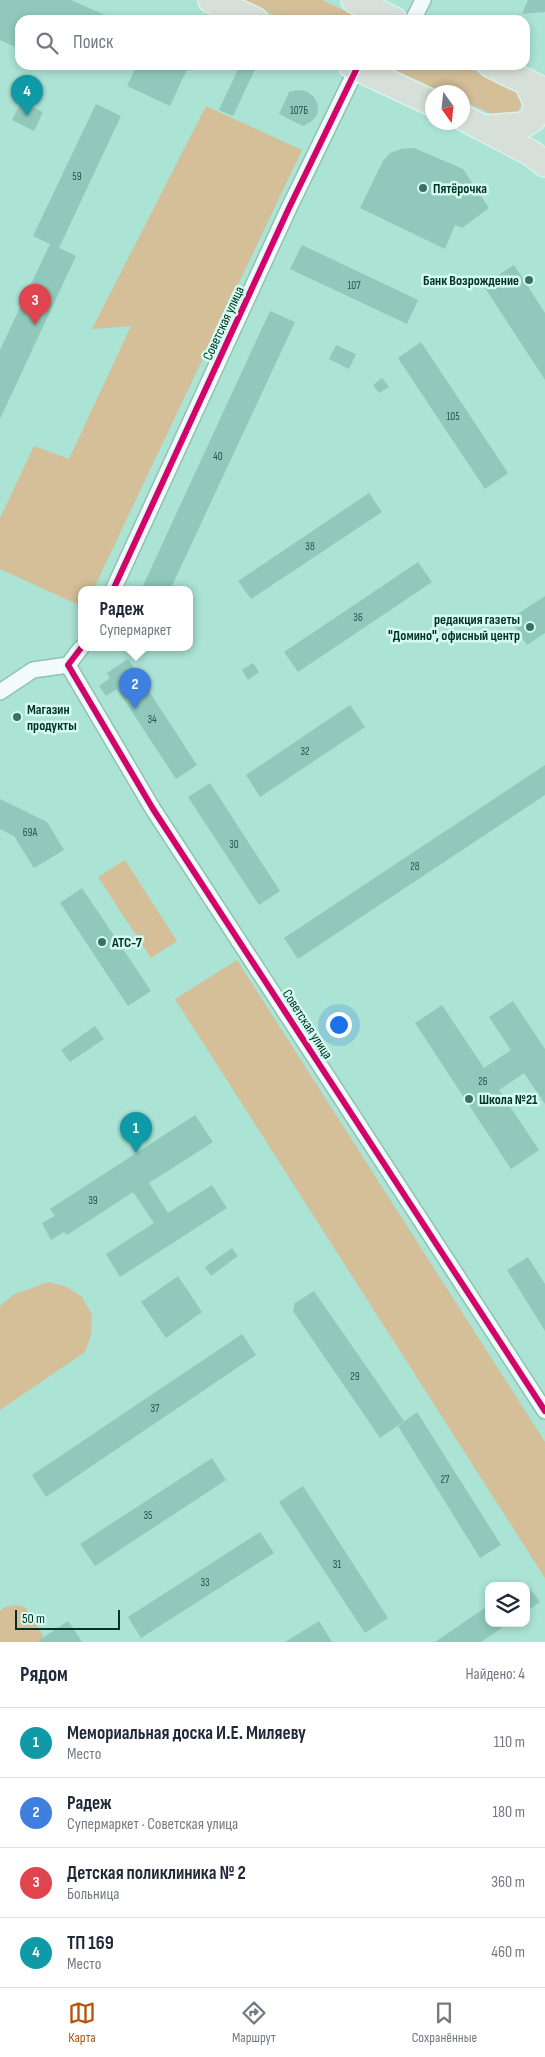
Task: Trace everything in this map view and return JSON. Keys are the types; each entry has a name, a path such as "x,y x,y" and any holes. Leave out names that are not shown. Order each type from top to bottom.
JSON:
{"main road":[{"path":"211,0 244,15"},
{"path":"354,0 384,15"},
{"path":"362,70 425,100"},
{"path":"486,128 523,125 533,119 537,105 536,87 501,70"},
{"path":"470,121 531,153 545,164"}],"street":[{"path":"416,15 423,0"},
{"name":"Советская улица","path":"116,586 352,70"},
{"path":"0,692 33,670 68,665 79,651"},
{"name":"Советская улица","path":"68,665 162,823 545,1411"}],"shaded area":[{"path":"242,0 322,0 354,15 274,15"},
{"path":"393,70 473,70 515,90 523,101 516,116 501,118 470,104 470,85 427,85"},
{"path":"206,106 302,150 95,586 78,586 78,605 0,569 0,518 34,446 69,459 131,326 92,329"},
{"path":"125,860 177,941 151,958 98,877"},
{"path":"237,960 545,1442 545,1578 175,999"},
{"path":"48,1282 67,1287 82,1297 92,1315 91,1335 85,1352 0,1410 0,1306 13,1295"},
{"path":"16,1605 25,1607 47,1642 0,1642 0,1611 5,1607"}],"building":[{"path":"0,0 71,0 105,15 15,15 15,47 0,40"},
{"path":"528,0 545,0 545,12 522,14"},
{"path":"135,70 187,70 170,106 127,86"},
{"path":"238,70 255,70 233,116 219,110"},
{"path":"297,90 306,91 314,97 318,105 317,115 312,121 303,126 279,114 289,92"},
{"path":"21,102 43,112 34,131 12,120"},
{"path":"96,104 121,116 59,248 76,256 0,419 0,350 50,244 33,236"},
{"name":"Пятёрочка","path":"414,148 463,169 489,208 462,228 455,225 445,249 360,208 383,161 390,153 401,149"},
{"path":"302,245 418,300 407,324 290,269"},
{"path":"514,265 545,313 545,380 483,285"},
{"path":"270,311 295,322 172,586 143,586"},
{"path":"421,342 508,473 485,489 398,358"},
{"path":"336,345 356,354 349,369 329,359"},
{"path":"382,378 389,387 379,393 373,385"},
{"path":"369,493 382,512 251,599 238,581"},
{"path":"418,562 432,582 298,672 284,652"},
{"name":"редакция газеты \"Домино\", офисный центр","path":"545,596 545,633 527,645 510,619"},
{"path":"128,659 197,765 176,779 117,689 106,696 99,686 110,678 107,673"},
{"path":"253,663 259,672 248,680 242,670"},
{"path":"350,705 365,727 260,797 246,775"},
{"path":"545,765 545,795 298,959 284,938"},
{"path":"210,783 280,891 259,905 188,797"},
{"path":"0,799 47,822 64,850 34,868 14,836 0,829"},
{"name":"АТС-7","path":"82,888 151,991 128,1006 60,903"},
{"path":"513,1001 545,1049 545,1104 524,1073 499,1090 539,1150 511,1169 415,1023 442,1005 484,1068 511,1050 489,1017"},
{"path":"95,1026 104,1039 70,1062 61,1050"},
{"path":"195,1115 213,1142 149,1183 168,1213 212,1185 227,1208 120,1277 106,1254 154,1223 133,1192 67,1235 64,1232 51,1240 42,1223 55,1216 50,1209"},
{"path":"232,1248 238,1256 211,1276 205,1267"},
{"path":"528,1257 545,1284 545,1331 507,1270"},
{"path":"178,1276 202,1312 166,1338 141,1302"},
{"path":"314,1291 404,1421 380,1438 293,1311 295,1303"},
{"path":"242,1334 256,1355 46,1497 32,1475"},
{"path":"417,1412 501,1545 480,1558 398,1426"},
{"path":"212,1458 226,1480 95,1566 80,1544"},
{"path":"303,1486 388,1618 365,1633 279,1502"},
{"path":"260,1532 274,1553 141,1638 128,1617"},
{"path":"530,1588 540,1602 530,1609"},
{"path":"485,1608 485,1627 503,1627 481,1642 435,1642"},
{"path":"68,1621 82,1642 37,1642 56,1629"},
{"path":"319,1621 332,1642 285,1642"}],"cycle path":[{"path":"115,586 288,210 356,70"},
{"path":"79,651 68,665 153,809 545,1411"}],"place":[{"name":"ТП 169","path":"27,116"},
{"name":"Пятёрочка","path":"423,188"},
{"name":"Банк Возрождение","path":"529,280"},
{"name":"Детская поликлиника № 2","path":"35,325"},
{"name":"редакция газеты \"Домино\", офисный центр","path":"530,627"},
{"name":"Радеж","path":"135,709"},
{"name":"Магазин продукты","path":"17,717"},
{"name":"АТС-7","path":"102,942"},
{"name":"Школа №21","path":"469,1099"},
{"name":"Мемориальная доска И.Е. Миляеву","path":"136,1153"}]}
